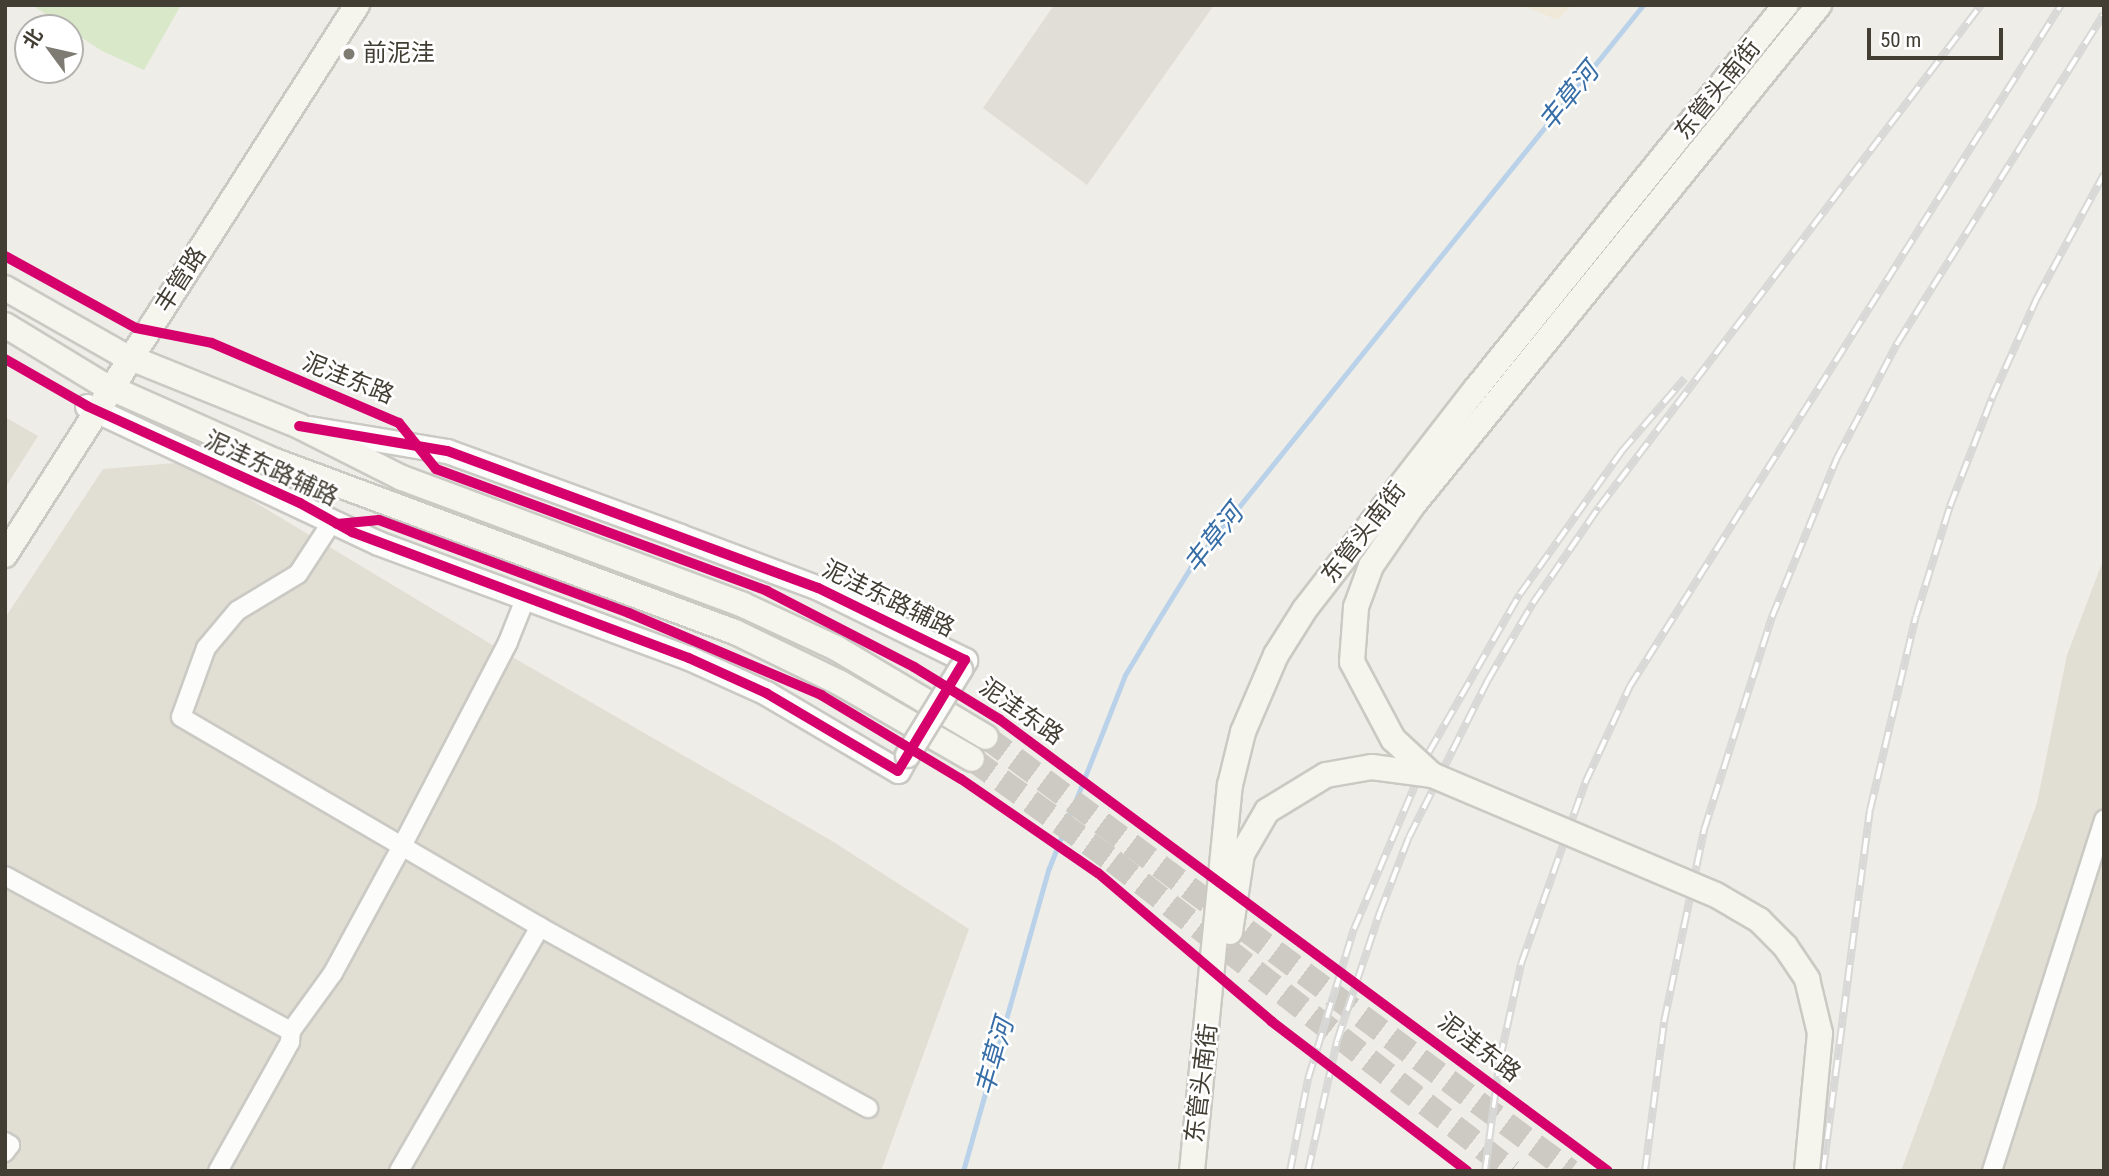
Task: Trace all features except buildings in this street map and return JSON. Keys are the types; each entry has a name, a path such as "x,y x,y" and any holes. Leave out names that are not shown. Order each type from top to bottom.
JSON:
{"main road":[{"name":"丰管路","path":"5,533 107,386 340,5"},
{"name":"丰管路","path":"126,356 357,5"},
{"name":"东管头南街","path":"1192,1171 1211,1012 1230,785 1243,732 1276,655 1305,609 1475,390 1787,5"},
{"name":"东管头南街","path":"1432,775 1393,739 1352,662 1356,607 1371,566 1413,505 1819,5"},
{"name":"泥洼东路","path":"5,288 126,356 299,426 402,478 743,605 836,649 986,737"},
{"path":"5,325 107,386 275,461 736,632 840,683 972,759"},
{"name":"丰管路","path":"5,555 92,409"},
{"path":"1211,1012 1232,926 1242,854 1267,811 1326,775 1372,767 1432,775 1716,895 1759,920 1786,946 1807,979 1821,1033 1807,1171"}],"street":[{"name":"泥洼东路辅路","path":"92,409 300,503 352,532 689,658 766,693 898,771 965,660 818,588 447,451 299,426"},
{"path":"326,531 298,574 237,611 206,648 181,718 540,927 868,1108"},
{"path":"218,1171 290,1042 291,1031 333,973 402,846 508,642 526,597"},
{"path":"1992,1171 2104,819"},
{"path":"5,876 291,1031"},
{"path":"399,1171 540,927"},
{"path":"5,1142 10,1145 5,1152"}],"shaded area":[{"path":"1054,5 1214,5 1087,185 983,108"},
{"path":"1521,5 1571,5 1558,20"},
{"path":"5,417 38,436 5,488"},
{"path":"188,462 514,658 832,841 969,929 881,1171 5,1171 5,618 103,469"},
{"path":"2104,558 2104,1171 1901,1171 2037,803 2067,655"}],"green space":[{"path":"32,5 181,5 144,70 102,51 84,39 84,14 46,14"}],"waterway":[{"name":"丰草河","path":"963,1171 1049,868 1125,675 1192,565 1643,5"}],"tunnel":[{"path":"986,737 1570,1171"},
{"path":"972,759 1113,861 1512,1171"}],"railway":[{"path":"1308,1171 1337,1041 1380,912 1409,837 1488,680 1533,603 1599,507 1981,5"},
{"path":"1485,1171 1500,1059 1521,964 1585,783 1630,686 2061,5"},
{"path":"1645,1171 1664,1022 1704,830 1772,617 1837,458 1898,342 2104,14"},
{"path":"1823,1171 1870,810 1916,616 1950,506 1992,398 2037,298 2104,174"},
{"path":"1290,1171 1308,1079 1354,929 1429,752 1520,594 1622,451 1685,378"}],"cycle path":[{"path":"5,256 136,328 212,343 399,423 436,469 767,591 914,667 999,719 1608,1171"},
{"path":"5,359 87,406 300,503 352,532 689,658 766,693 898,771 965,660 818,588 447,451 299,426"},
{"path":"337,524 379,520 629,613 821,695 961,779 1098,873 1271,1021 1467,1171"}],"place":[{"name":"前泥洼","path":"349,54"}]}
